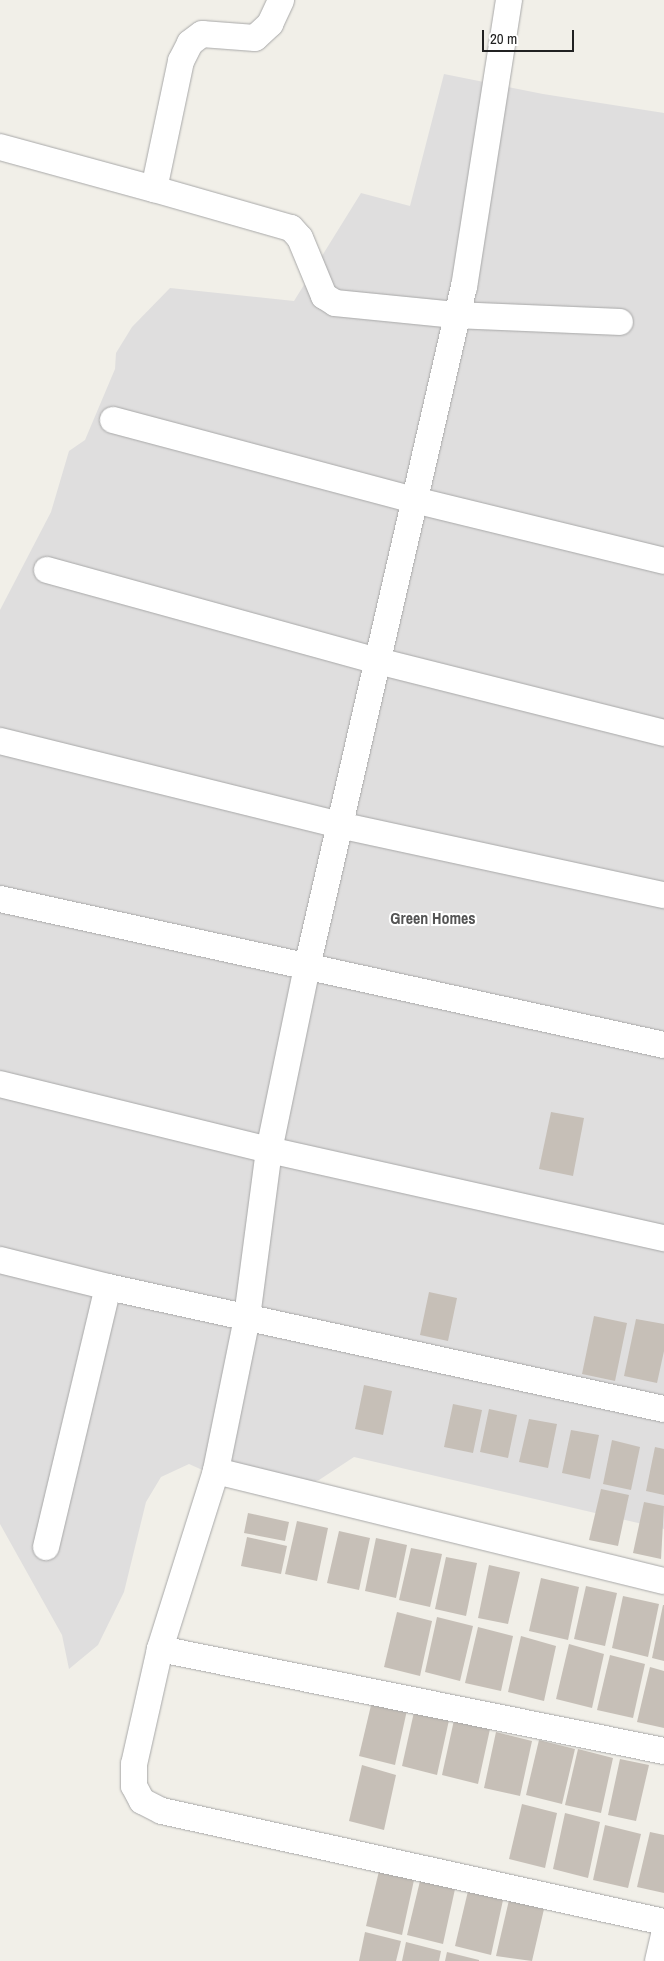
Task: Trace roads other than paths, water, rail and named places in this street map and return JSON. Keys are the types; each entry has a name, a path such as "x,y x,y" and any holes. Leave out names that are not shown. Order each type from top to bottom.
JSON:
{"street":[{"path":"154,188 181,61 190,43 202,34 255,38 270,24 280,0"},
{"path":"509,0 464,286 455,315 378,661 307,967 269,1150 247,1318 216,1471 160,1648 134,1764 134,1786 142,1802 162,1811 664,1922"},
{"path":"0,147 154,188 291,228 300,238 324,296 335,303 455,315 620,322"},
{"path":"113,420 414,500 664,561"},
{"path":"47,570 378,661 664,733"},
{"path":"0,742 339,825 664,894"},
{"path":"0,899 664,1045"},
{"path":"0,1084 269,1150 664,1238"},
{"path":"0,1260 108,1287 664,1409"},
{"path":"46,1547 108,1287"},
{"path":"216,1471 664,1581"},
{"path":"160,1648 664,1751"},
{"path":"658,1961 664,1934"}],"district":[{"name":"Green Homes","path":"433,918"}]}
